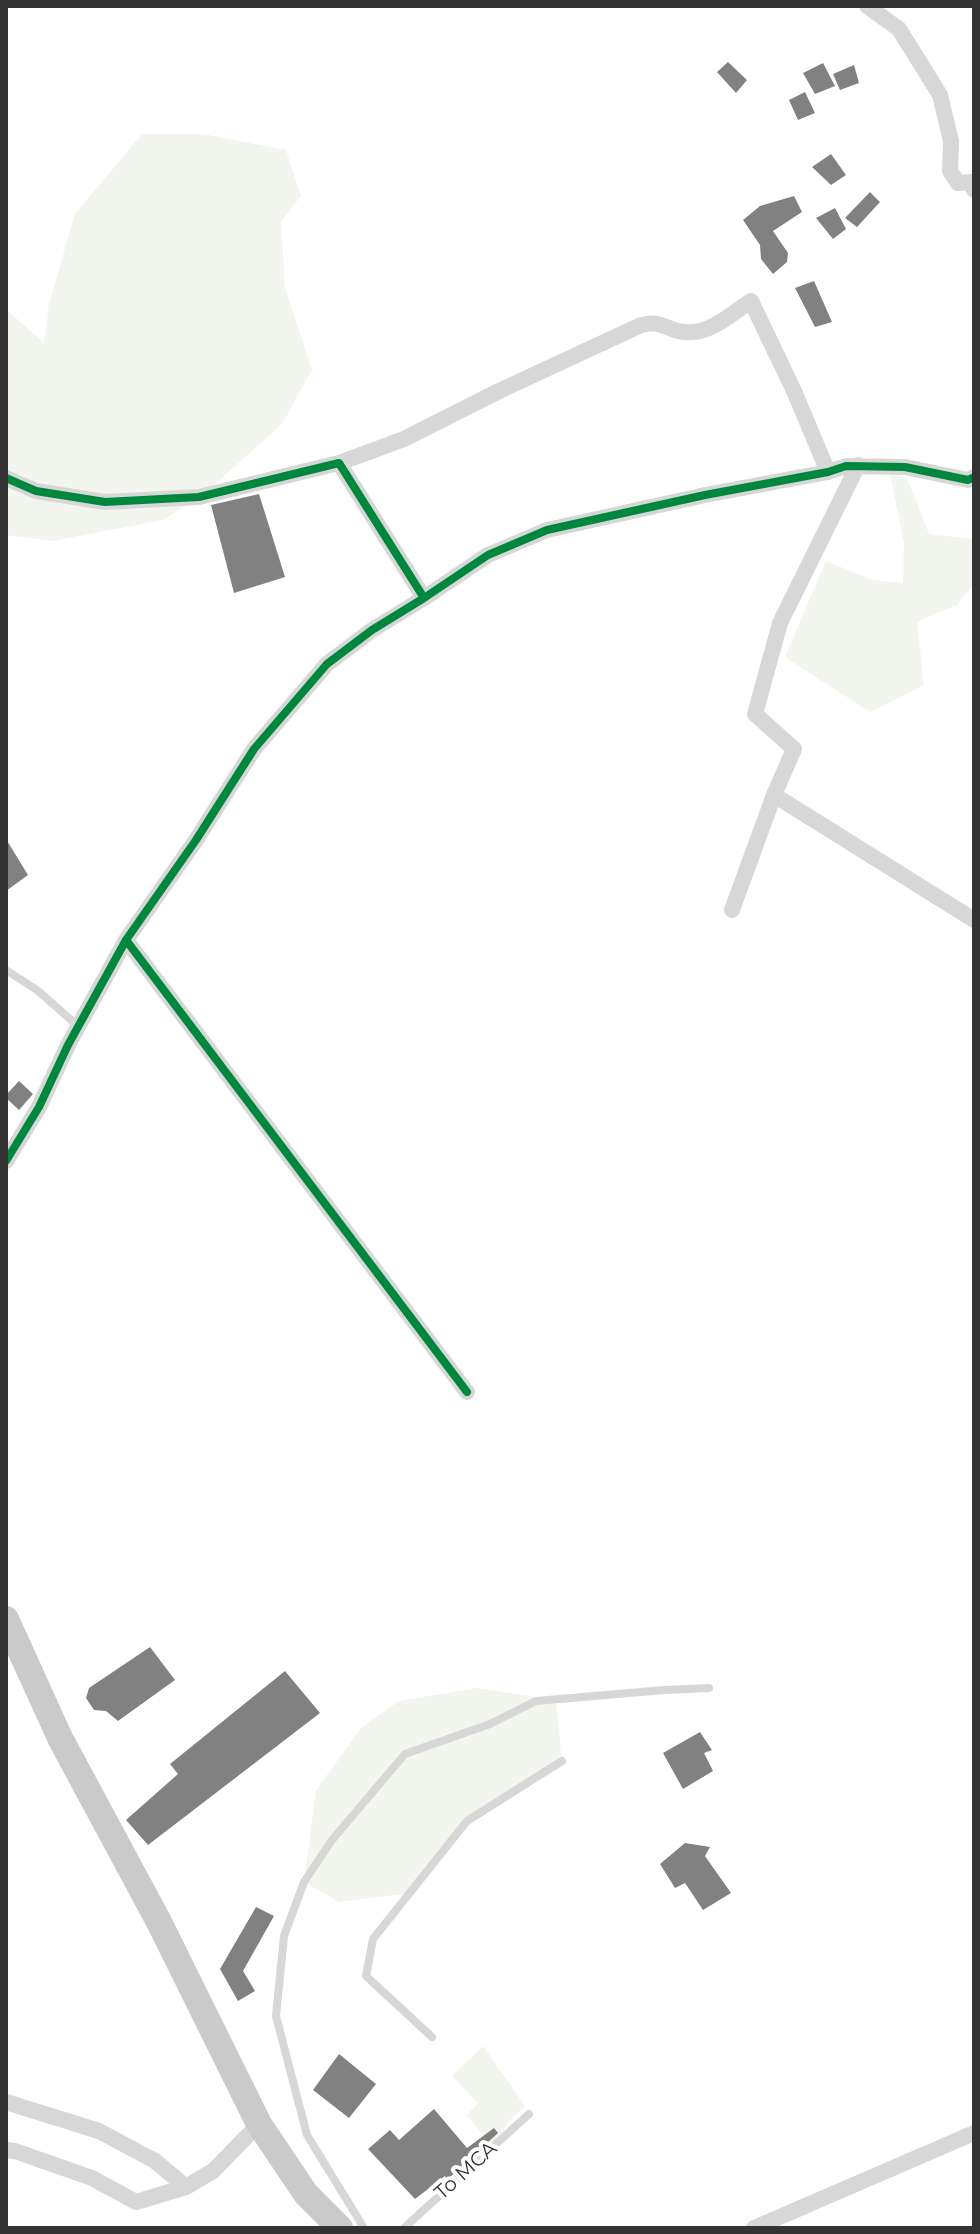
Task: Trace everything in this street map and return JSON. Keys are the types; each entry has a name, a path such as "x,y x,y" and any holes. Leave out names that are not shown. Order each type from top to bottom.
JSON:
{"main road":[{"path":"6,1619 60,1738 159,1922 259,2124 306,2194 340,2228"}],"street":[{"path":"867,6 899,29 940,95 951,141 950,171 958,183 973,184"},
{"path":"6,478 36,491 105,502 199,497 339,463 404,439 641,325 657,322 695,334 710,328 751,301 828,472"},
{"path":"339,463 424,598"},
{"path":"732,910 794,749 755,714 780,623 858,465"},
{"path":"6,1161 39,1107 78,1026 126,940 196,840 254,749 327,664 372,630 488,555 547,530 846,466 905,467 972,484"},
{"path":"774,795 974,920"},
{"path":"126,940 467,1392"},
{"path":"6,2102 99,2131 155,2161 186,2187"},
{"path":"6,2150 92,2178 136,2202 186,2187 213,2171 259,2124"},
{"path":"754,2228 974,2133"}],"lane":[{"path":"6,970 37,990 78,1026"},
{"path":"364,2228 307,2135 276,2016 284,1936 304,1882 332,1840 405,1754 490,1724 536,1701 709,1688"},
{"path":"432,2037 366,1976 373,1939 467,1821 562,1761"},
{"name":"To MCA","path":"404,2228 529,2114"}],"shaded area":[{"path":"142,134 203,134 286,150 301,196 281,222 285,288 312,370 282,424 204,494 163,520 53,541 6,535 6,309 44,343 49,304 75,214"},
{"path":"890,474 907,478 929,534 973,539 974,584 957,605 917,622 924,685 870,712 785,657 826,561 873,580 903,583 904,543"},
{"path":"477,1688 556,1700 562,1761 467,1821 411,1893 339,1902 304,1882 316,1790 362,1727 399,1701"},
{"path":"483,2046 525,2106 508,2122 492,2146 467,2115 478,2103 452,2076"}],"building":[{"path":"728,62 747,80 736,93 717,72"},
{"path":"823,63 835,86 815,94 803,73"},
{"path":"854,65 859,83 840,90 833,74"},
{"path":"805,92 815,113 798,120 789,100"},
{"path":"831,154 846,175 831,185 812,167"},
{"path":"870,192 880,202 857,227 845,218"},
{"path":"794,196 802,212 773,231 788,253 787,262 773,274 761,259 760,245 743,220 760,206"},
{"path":"835,208 846,229 833,239 816,218"},
{"path":"814,281 832,322 815,327 795,288"},
{"path":"259,494 285,577 234,593 211,505"},
{"path":"6,839 28,875 6,891"},
{"path":"19,1081 33,1094 19,1110 6,1095"},
{"path":"150,1647 175,1680 118,1721 106,1711 94,1710 86,1698 89,1688"},
{"path":"285,1671 320,1713 148,1845 126,1820 178,1774 170,1764"},
{"path":"700,1732 712,1750 704,1753 713,1771 683,1789 663,1753"},
{"path":"685,1843 710,1847 705,1856 731,1893 703,1910 685,1883 675,1888 660,1864"},
{"path":"256,1907 274,1916 243,1971 255,1991 238,2001 220,1969"},
{"path":"339,2054 376,2084 349,2118 313,2090"},
{"path":"434,2109 467,2148 494,2128 498,2133 447,2180 445,2176 415,2199 368,2149 390,2130 399,2140"}],"cycle path":[{"path":"6,478 36,491 105,502 199,497 339,463 424,598"},
{"path":"6,1161 39,1107 68,1045 126,940 196,840 254,749 327,664 372,630 488,555 547,530 846,466 905,467 968,480 974,477"},
{"path":"126,940 467,1392"}]}
